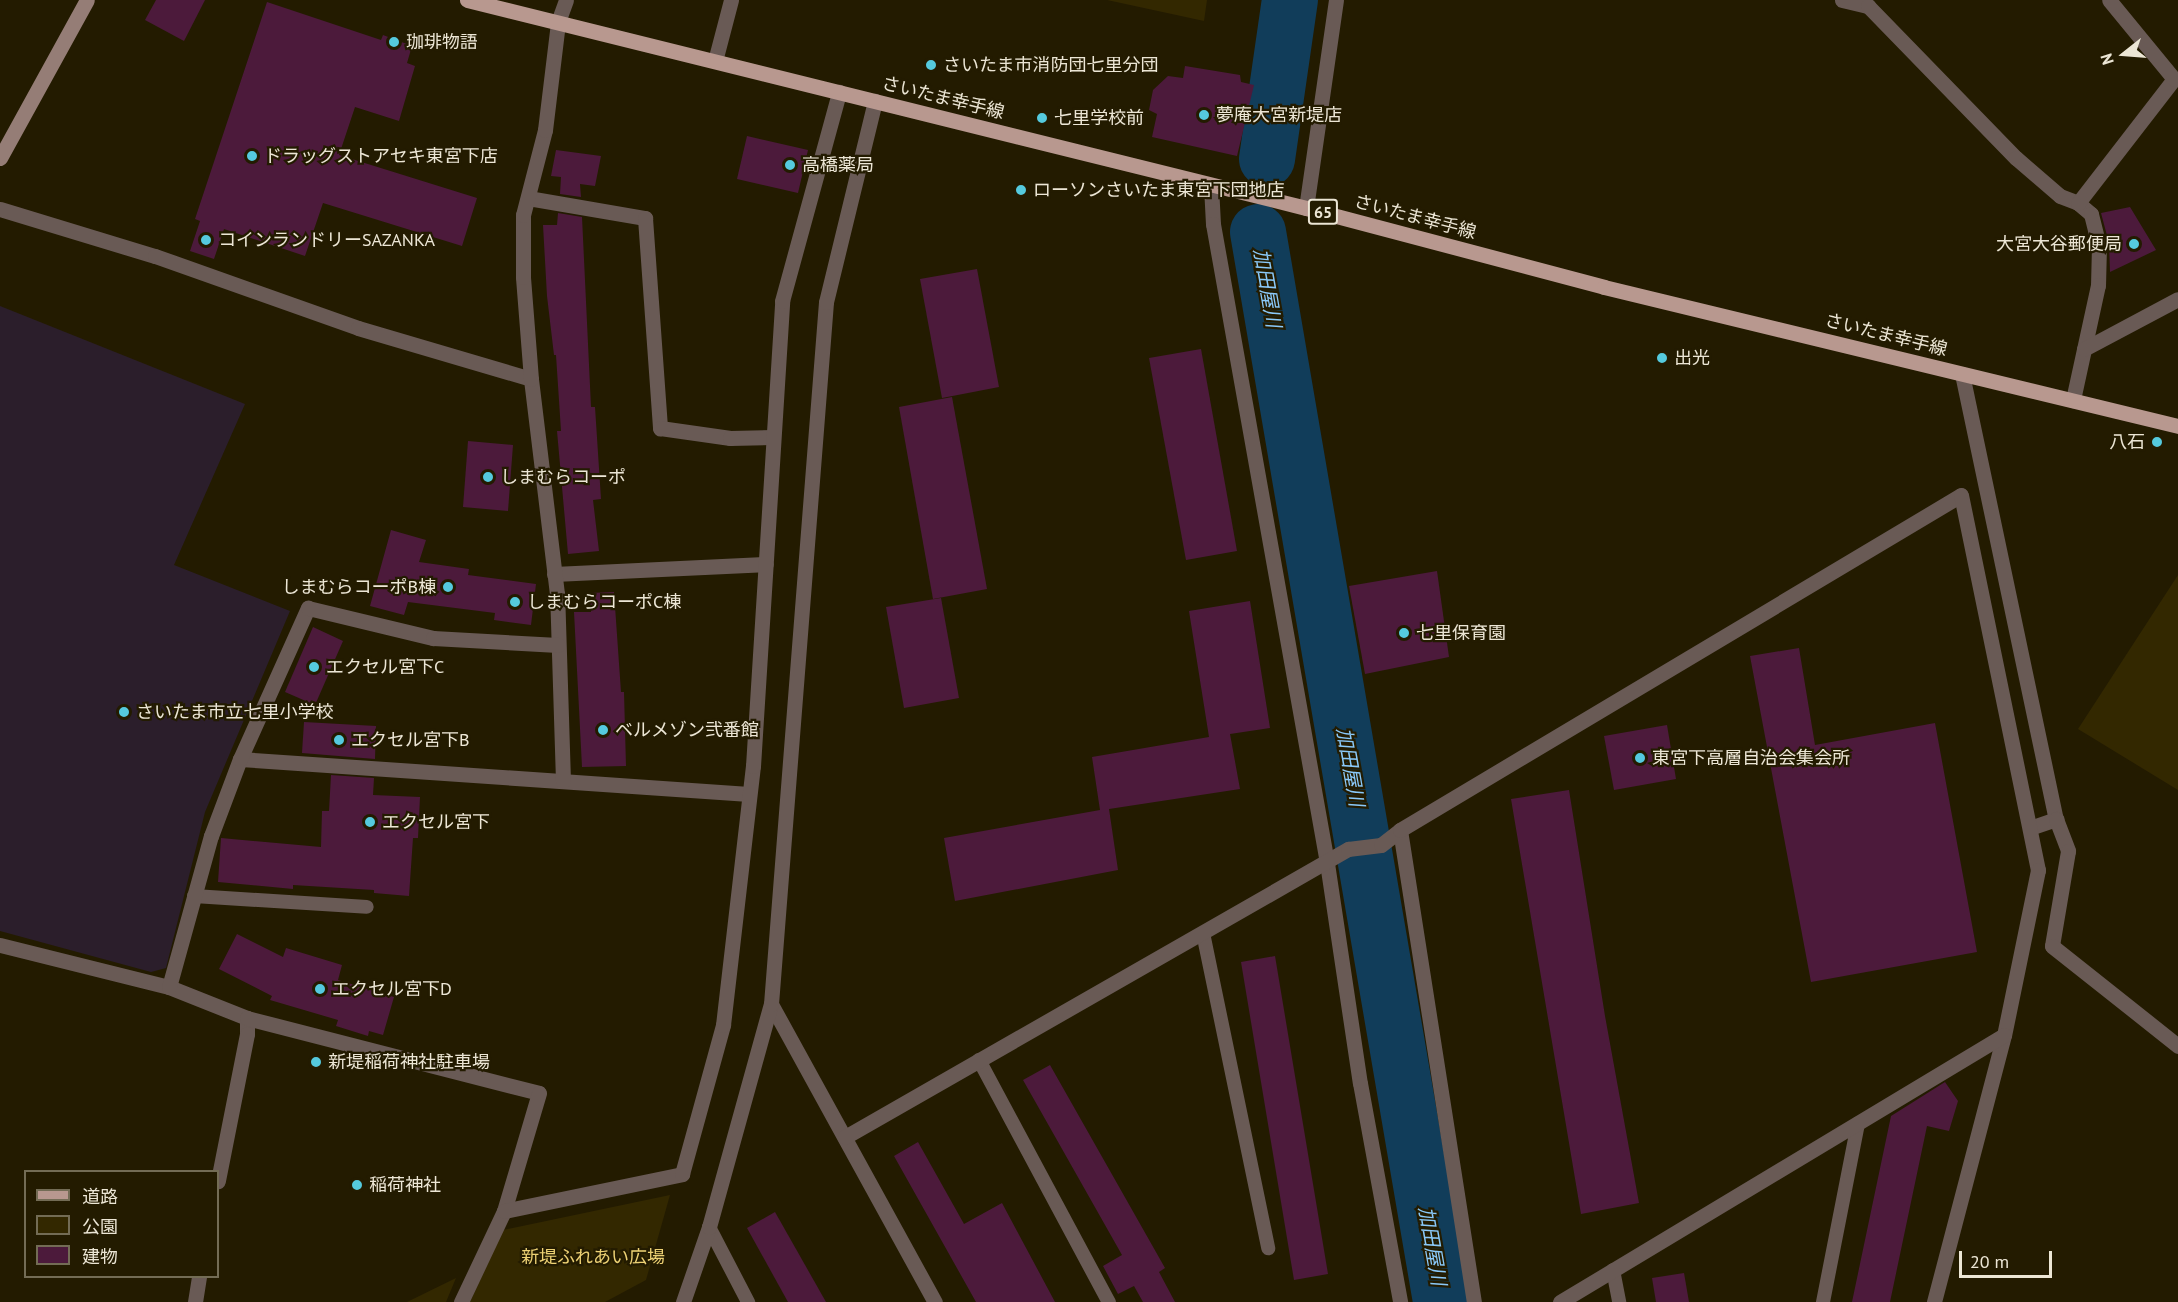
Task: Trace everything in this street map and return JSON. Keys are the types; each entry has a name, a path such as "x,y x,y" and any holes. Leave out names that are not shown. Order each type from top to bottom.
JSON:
{"main road":[{"path":"0,158 87,0"},
{"name":"さいたま幸手線","path":"467,0 1306,208 1604,287 2178,426"}],"street":[{"path":"563,781 554,574 531,380 523,277 524,215 545,130 558,22 566,0"},
{"path":"715,61 731,0"},
{"path":"1306,208 1336,0"},
{"path":"1842,0 1868,6 2016,159 2060,196 2078,203 2091,214 2098,245 2098,285 2073,400"},
{"path":"2078,203 2174,78 2109,0"},
{"path":"504,1211 682,1174 723,1025 749,794 782,301 839,92"},
{"path":"683,1302 709,1227 771,1004 826,302 875,101"},
{"path":"1211,186 1213,224 1327,863 1360,1083 1400,1302"},
{"path":"528,198 645,218 660,428 730,438 773,436"},
{"path":"0,210 155,256 358,328 531,380"},
{"path":"2084,349 2178,299"},
{"path":"1962,374 2056,819 2068,851 2052,946 2178,1046"},
{"path":"845,1137 1348,849 1381,844 1400,830 1961,495 2038,870 2004,1035 1934,1302"},
{"path":"554,574 766,564"},
{"path":"169,987 212,836 240,759 308,608 433,638 558,645"},
{"path":"240,759 749,794"},
{"path":"2030,828 2056,819"},
{"path":"1400,830 1474,1302"},
{"path":"0,945 169,987 247,1018 539,1093 504,1211 461,1302"},
{"path":"771,1004 935,1302"},
{"path":"219,1176 247,1034 247,1018"},
{"path":"1560,1302 2004,1035"},
{"path":"195,1302 199,1278"}],"lane":[{"path":"194,896 367,907"},
{"path":"1203,933 1268,1248"},
{"path":"979,1060 1108,1302"},
{"path":"1823,1302 1858,1123"},
{"path":"709,1227 748,1302"},
{"path":"1613,1270 1619,1302"}],"shaded area":[{"name":"さいたま市立七里小学校","path":"0,306 245,404 174,565 290,611 205,812 166,968 151,972 0,931"}],"green space":[{"path":"1107,0 1207,0 1204,21"},
{"path":"2178,575 2178,790 2078,729"},
{"name":"新堤ふれあい広場","path":"670,1195 646,1280 605,1302 470,1302 503,1230"},
{"path":"456,1278 446,1302 407,1302"}],"building":[{"path":"156,0 205,0 184,41 145,20"},
{"path":"267,2 381,40 383,35 412,46 407,63 415,66 399,121 355,107 339,155 477,198 462,246 323,203 305,256 224,229 214,259 190,251 200,221 195,219"},
{"path":"1185,66 1240,75 1241,82 1254,85 1237,156 1152,137 1157,114 1149,110 1153,90 1168,76 1183,78"},
{"path":"747,136 808,150 798,193 737,179"},
{"path":"556,150 601,156 595,186 580,184 581,197 560,194 561,177 551,176"},
{"path":"2130,207 2156,250 2110,272 2109,243 2101,213"},
{"path":"558,213 582,217 591,407 595,407 601,499 593,500 599,551 568,554 557,431 561,431 556,355 554,355 547,296 543,225 557,225"},
{"path":"977,269 999,387 942,398 920,279"},
{"path":"1201,349 1237,551 1186,560 1149,358"},
{"path":"952,397 987,589 933,599 899,407"},
{"name":"しまむらコーポ","path":"468,441 513,445 508,511 463,507"},
{"path":"391,530 426,540 419,562 469,569 468,575 536,584 531,625 494,620 495,613 408,602 404,615 370,606"},
{"path":"1437,571 1449,657 1365,674 1349,586"},
{"path":"614,592 621,692 624,692 626,766 582,767 574,612 591,612 590,593"},
{"path":"941,598 959,698 904,708 886,607"},
{"path":"1250,601 1270,728 1230,734 1240,789 1109,809 1118,870 955,901 944,838 1100,810 1092,757 1209,737 1189,611"},
{"name":"エクセル宮下C","path":"313,627 343,641 315,705 285,692"},
{"path":"1799,648 1815,745 1935,723 1977,952 1811,982 1750,656"},
{"name":"エクセル宮下B","path":"304,722 376,726 375,759 302,753"},
{"name":"東宮下高層自治会集会所","path":"1667,725 1676,779 1614,790 1604,736"},
{"path":"331,775 374,778 373,795 420,797 418,838 413,838 409,896 374,893 374,890 293,885 293,889 218,882 221,838 321,847 322,811 329,811"},
{"path":"1569,790 1605,1016 1639,1203 1581,1214 1511,799"},
{"name":"エクセル宮下D","path":"237,934 283,957 286,948 342,965 338,980 394,997 383,1035 369,1031 368,1036 336,1026 338,1020 270,1000 272,996 219,969"},
{"path":"1275,956 1328,1274 1294,1280 1241,962"},
{"path":"1050,1065 1165,1268 1159,1272 1175,1302 1143,1302 1134,1286 1118,1294 1103,1266 1122,1255 1023,1080"},
{"path":"1945,1082 1958,1101 1949,1131 1927,1126 1890,1302 1852,1302 1891,1116"},
{"path":"918,1142 964,1224 1002,1203 1055,1302 976,1302 894,1156"},
{"path":"775,1212 826,1302 788,1302 747,1228"},
{"path":"1684,1273 1689,1302 1656,1302 1652,1278"}],"waterway":[{"name":"加田屋川","path":"1267,159 1290,0"},
{"name":"加田屋川","path":"1258,232 1441,1302"}],"place":[{"name":"珈琲物語","path":"394,42"},
{"name":"さいたま市消防団七里分団","path":"931,65"},
{"name":"夢庵大宮新堤店","path":"1204,115"},
{"name":"七里学校前","path":"1042,118"},
{"name":"ドラッグストアセキ東宮下店","path":"252,156"},
{"name":"高橋薬局","path":"790,165"},
{"name":"ローソンさいたま東宮下団地店","path":"1021,190"},
{"name":"コインランドリーSAZANKA","path":"206,240"},
{"name":"大宮大谷郵便局","path":"2134,244"},
{"name":"出光","path":"1662,358"},
{"name":"八石","path":"2157,442"},
{"name":"しまむらコーポ","path":"488,477"},
{"name":"しまむらコーポB棟","path":"448,587"},
{"name":"しまむらコーポC棟","path":"515,602"},
{"name":"七里保育園","path":"1404,633"},
{"name":"エクセル宮下C","path":"314,667"},
{"name":"さいたま市立七里小学校","path":"124,712"},
{"name":"ベルメゾン弐番館","path":"603,730"},
{"name":"エクセル宮下B","path":"339,740"},
{"name":"東宮下高層自治会集会所","path":"1640,758"},
{"name":"エクセル宮下","path":"370,822"},
{"name":"エクセル宮下D","path":"320,989"},
{"name":"新堤稲荷神社駐車場","path":"316,1062"},
{"name":"稲荷神社","path":"357,1185"}]}
